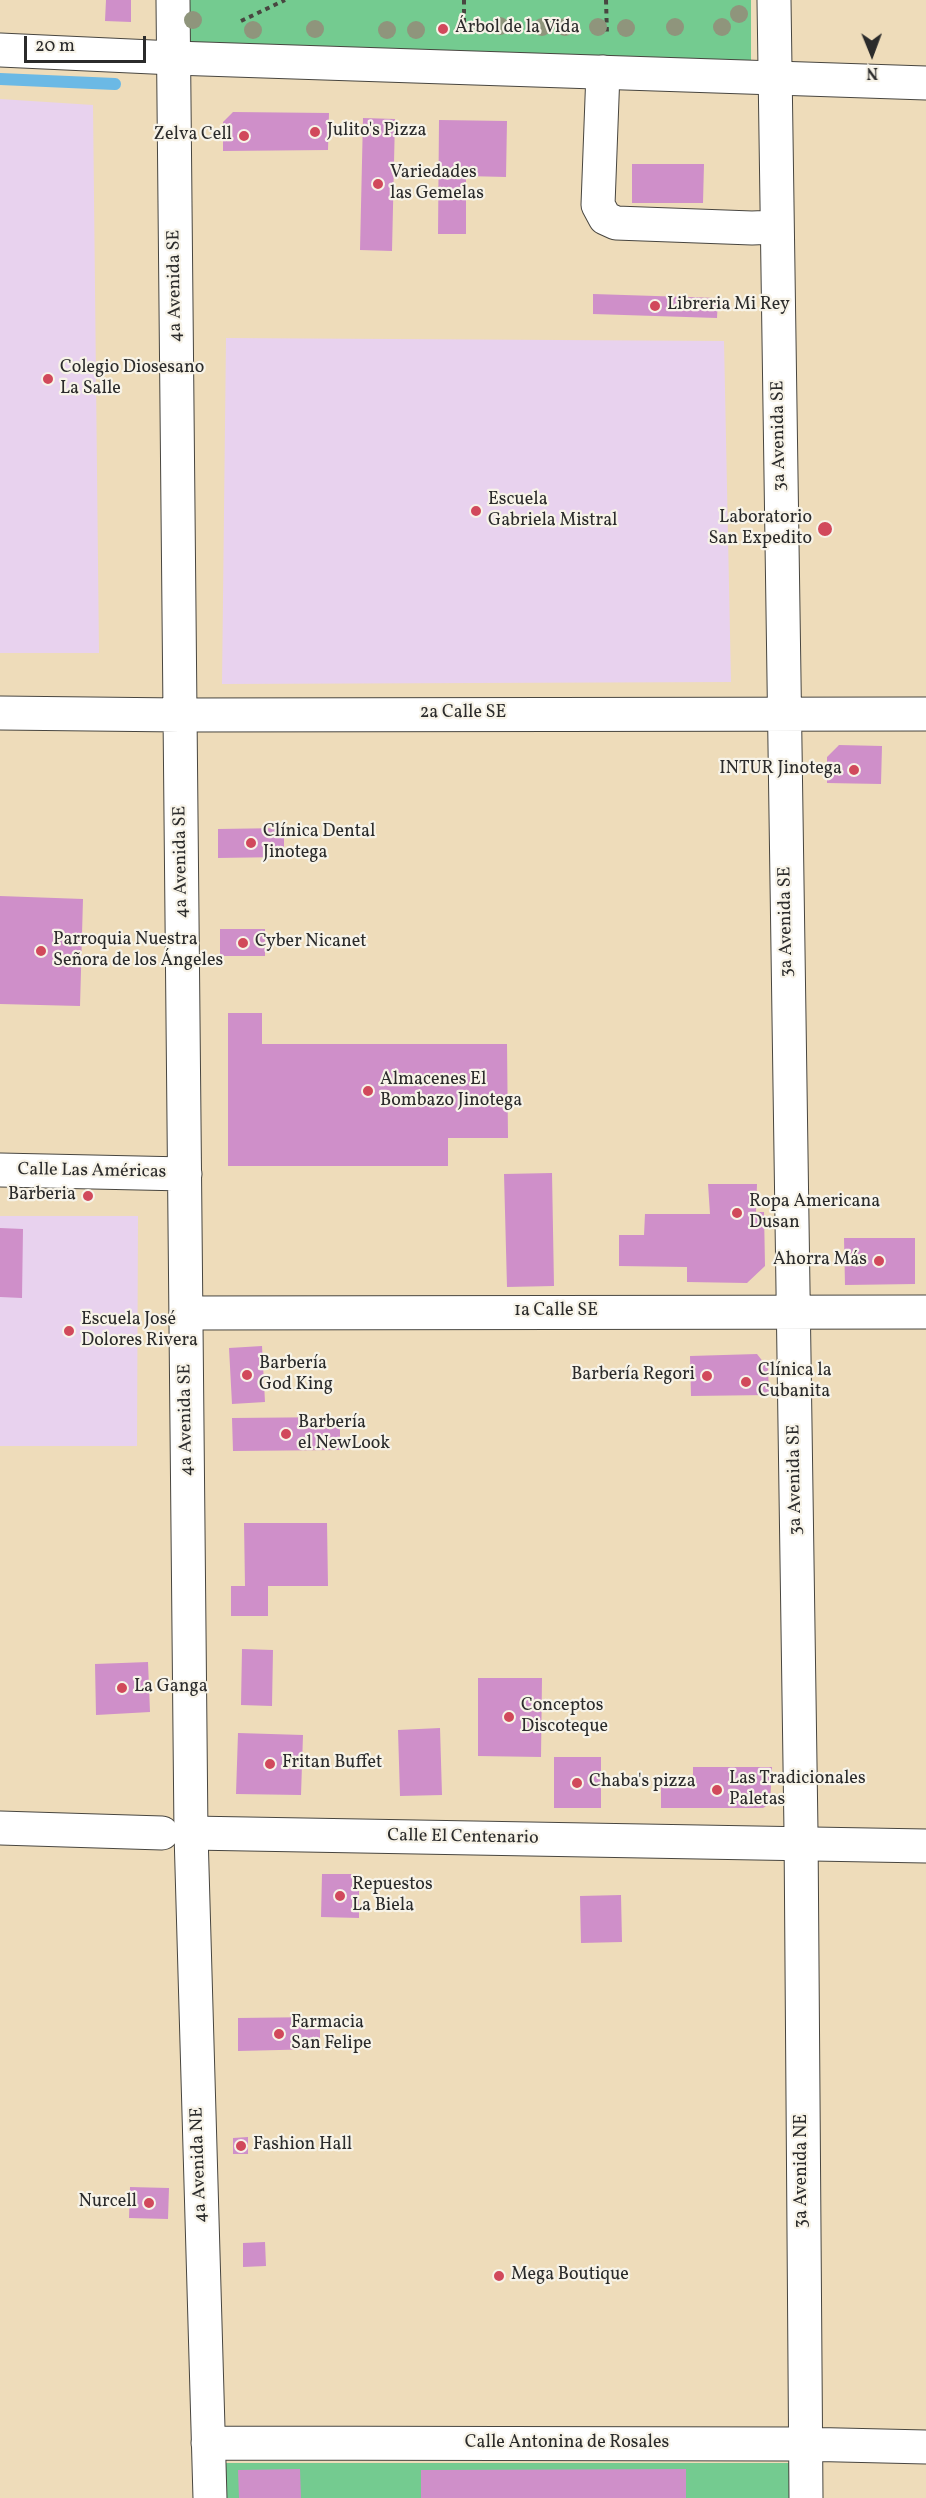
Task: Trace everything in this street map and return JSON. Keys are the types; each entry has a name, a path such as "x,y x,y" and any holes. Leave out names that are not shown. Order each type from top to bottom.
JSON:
{"street":[{"name":"4a Avenida SE","path":"173,0 186,1313 177,1833"},
{"name":"3a Avenida SE","path":"774,0 801,1843"},
{"path":"0,50 174,58 605,59 775,78 926,83"},
{"path":"605,59 598,205 605,218 616,223 777,227"},
{"name":"2a Calle SE","path":"0,713 180,716 926,714"},
{"name":"Calle Las Américas","path":"0,1170 185,1174"},
{"name":"1a Calle SE","path":"186,1313 926,1312"},
{"name":"Calle El Centenario","path":"0,1828 926,1846"},
{"name":"4a Avenida NE","path":"177,1833 210,2498"},
{"name":"3a Avenida NE","path":"801,1843 806,2498"},
{"name":"Calle Antonina de Rosales","path":"208,2443 926,2446"}],"path":[{"path":"464,0 464,31"},
{"path":"605,59 606,0"}],"shaded area":[{"name":"Colegio Diosesano La Salle","path":"0,99 93,105 99,653 0,653"},
{"name":"Escuela Gabriela Mistral","path":"226,338 724,341 731,682 222,684"},
{"name":"Escuela José Dolores Rivera","path":"0,1216 138,1216 137,1446 0,1446"}],"green space":[{"path":"186,0 751,0 751,67 187,43"},
{"path":"224,2463 789,2463 789,2498 224,2498"}],"building":[{"path":"106,0 131,0 131,22 105,21"},
{"path":"233,112 329,113 328,150 223,151 223,122"},
{"name":"Variedades las Gemelas","path":"363,118 395,119 392,251 360,250"},
{"path":"439,120 507,121 506,177 466,176 466,234 438,234"},
{"path":"632,164 704,164 703,203 632,203"},
{"name":"Libreria Mi Rey","path":"593,294 718,298 717,318 593,314"},
{"name":"INTUR Jinotega","path":"839,745 882,746 881,784 827,783 827,757"},
{"name":"Clínica Dental Jinotega","path":"284,828 284,857 218,858 218,829"},
{"name":"Parroquia Nuestra Señora de los Ángeles","path":"0,896 83,899 80,1006 0,1004"},
{"name":"Cyber Nicanet","path":"220,929 265,929 265,956 220,956"},
{"name":"Almacenes El Bombazo Jinotega","path":"228,1013 262,1013 262,1044 507,1044 508,1138 448,1138 448,1166 228,1166"},
{"path":"552,1173 554,1286 507,1287 504,1174"},
{"path":"708,1184 757,1184 756,1212 764,1212 765,1266 747,1283 687,1282 687,1267 619,1266 619,1235 644,1235 645,1214 710,1214"},
{"path":"0,1228 23,1229 22,1298 0,1297"},
{"name":"Ahorra Más","path":"844,1238 915,1238 915,1284 845,1285"},
{"name":"Barbería God King","path":"262,1346 265,1402 232,1404 229,1348"},
{"path":"757,1354 768,1368 769,1395 691,1396 690,1356"},
{"name":"Barbería el NewLook","path":"340,1417 340,1450 233,1451 232,1418"},
{"path":"244,1523 327,1523 328,1586 268,1586 268,1616 231,1616 231,1586 245,1586"},
{"path":"242,1649 273,1650 272,1706 241,1705"},
{"name":"La Ganga","path":"148,1662 150,1712 96,1715 95,1664"},
{"name":"Conceptos Discoteque","path":"478,1678 542,1678 541,1757 478,1756"},
{"path":"440,1728 442,1795 400,1796 398,1730"},
{"name":"Fritan Buffet","path":"238,1733 303,1735 301,1795 236,1794"},
{"name":"Chaba's pizza","path":"554,1757 601,1757 601,1808 554,1808"},
{"name":"Las Tradicionales Paletas","path":"693,1767 772,1767 770,1804 763,1808 661,1808 661,1784 693,1784"},
{"name":"Repuestos La Biela","path":"322,1874 359,1874 359,1918 321,1917"},
{"path":"621,1895 622,1942 581,1943 580,1896"},
{"name":"Farmacia San Felipe","path":"320,2017 320,2049 238,2051 238,2018"},
{"name":"Fashion Hall","path":"248,2137 248,2154 233,2154 233,2138"},
{"name":"Nurcell","path":"130,2187 169,2188 168,2219 129,2218"},
{"path":"265,2242 266,2266 243,2267 243,2243"},
{"path":"300,2469 301,2498 239,2498 238,2470"},
{"path":"686,2469 686,2498 421,2498 421,2470"}],"waterway":[{"path":"0,79 115,84"}],"place":[{"name":"Árbol de la Vida","path":"443,29"},
{"name":"Julito's Pizza","path":"315,132"},
{"name":"Zelva Cell","path":"244,136"},
{"name":"Variedades las Gemelas","path":"378,184"},
{"name":"Libreria Mi Rey","path":"655,306"},
{"name":"Colegio Diosesano La Salle","path":"48,379"},
{"name":"Escuela Gabriela Mistral","path":"476,511"},
{"name":"Laboratorio San Expedito","path":"825,529"},
{"name":"INTUR Jinotega","path":"854,770"},
{"name":"Clínica Dental Jinotega","path":"251,843"},
{"name":"Cyber Nicanet","path":"243,943"},
{"name":"Parroquia Nuestra Señora de los Ángeles","path":"41,951"},
{"name":"Almacenes El Bombazo Jinotega","path":"368,1091"},
{"name":"Barberia","path":"88,1196"},
{"name":"Ropa Americana Dusan","path":"737,1213"},
{"name":"Ahorra Más","path":"879,1261"},
{"name":"Escuela José Dolores Rivera","path":"69,1331"},
{"name":"Barbería God King","path":"247,1375"},
{"name":"Barbería Regori","path":"707,1376"},
{"name":"Clínica la Cubanita","path":"746,1382"},
{"name":"Barbería el NewLook","path":"286,1434"},
{"name":"La Ganga","path":"122,1688"},
{"name":"Conceptos Discoteque","path":"509,1717"},
{"name":"Fritan Buffet","path":"270,1764"},
{"name":"Chaba's pizza","path":"577,1783"},
{"name":"Las Tradicionales Paletas","path":"717,1790"},
{"name":"Repuestos La Biela","path":"340,1896"},
{"name":"Farmacia San Felipe","path":"279,2034"},
{"name":"Fashion Hall","path":"241,2146"},
{"name":"Nurcell","path":"149,2203"},
{"name":"Mega Boutique","path":"499,2276"}]}
